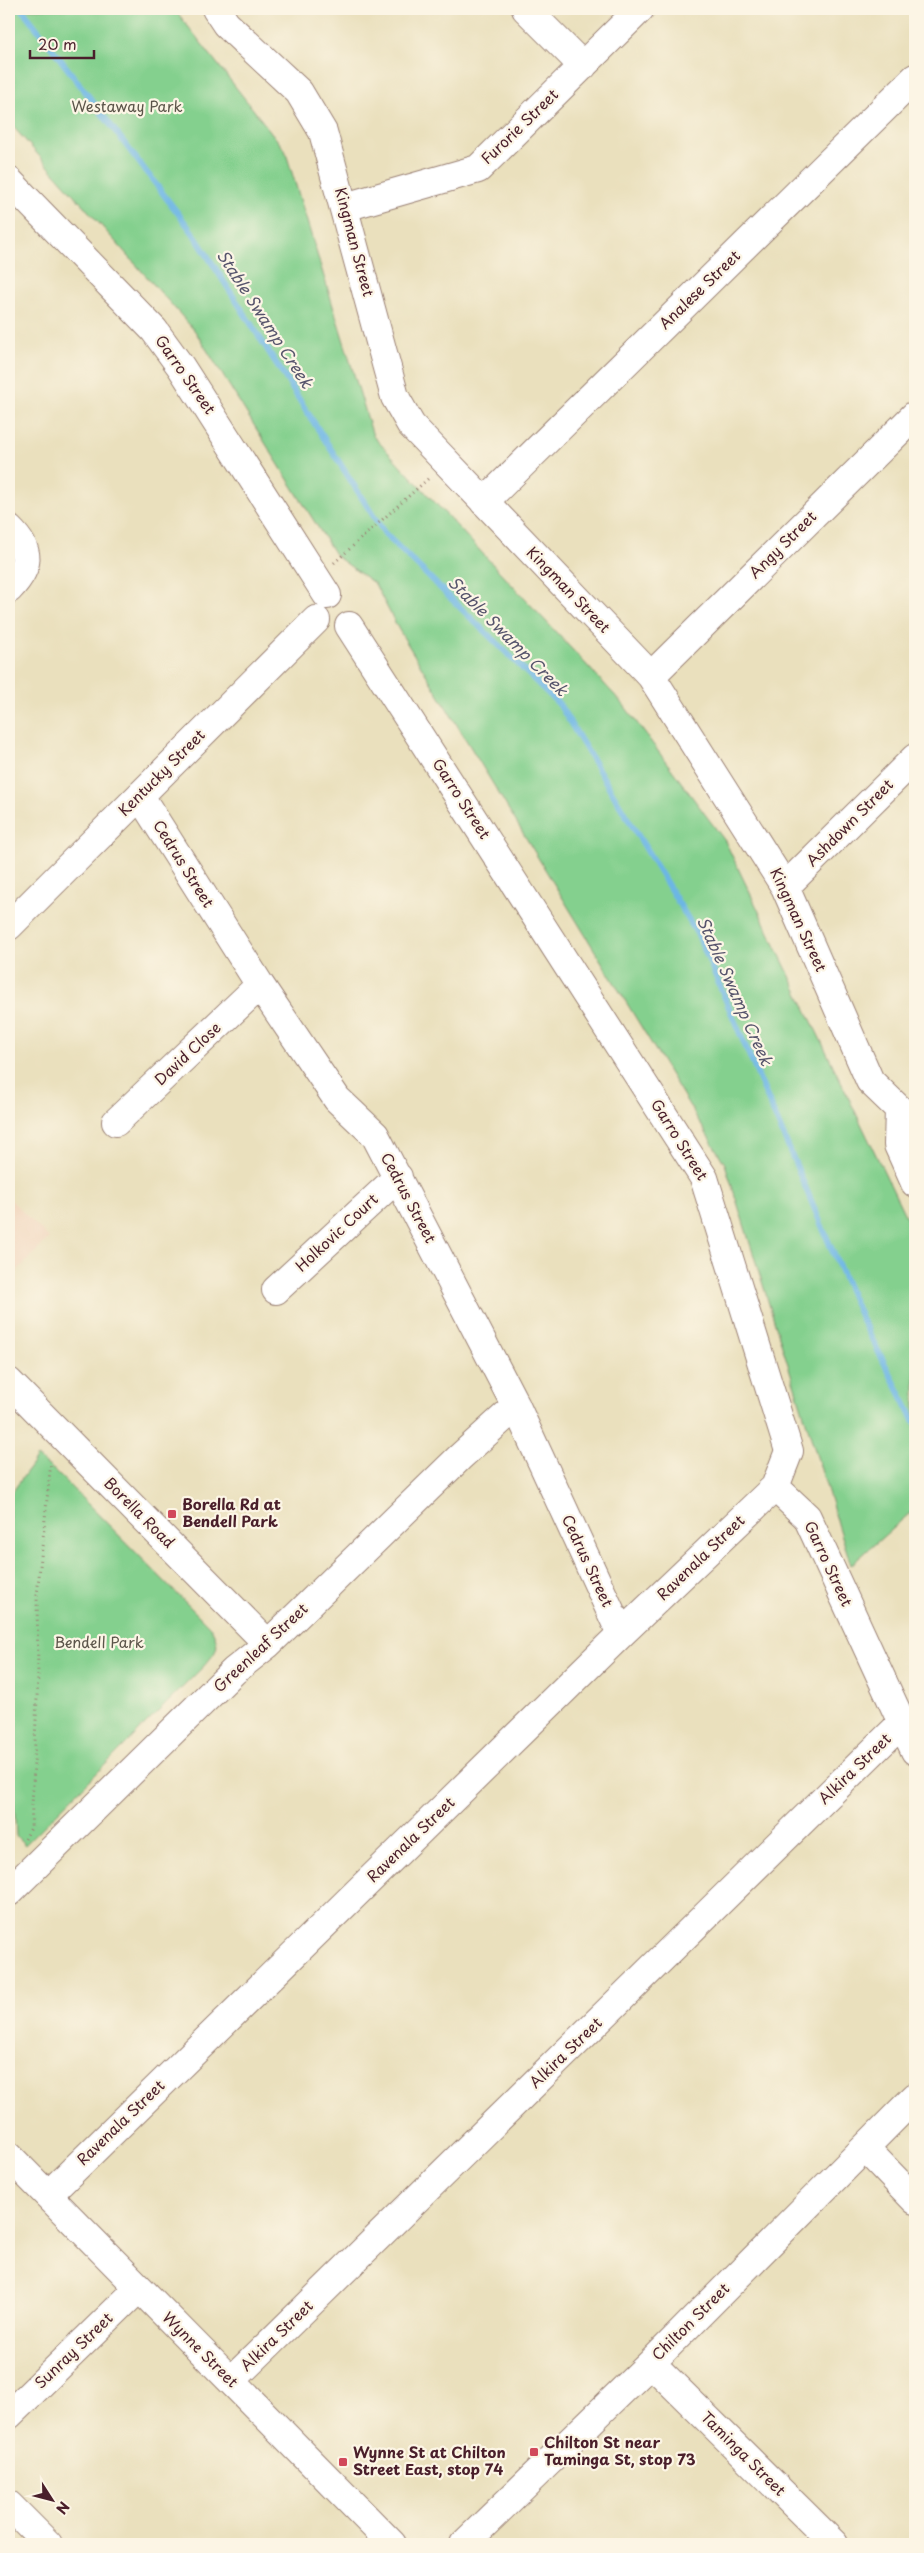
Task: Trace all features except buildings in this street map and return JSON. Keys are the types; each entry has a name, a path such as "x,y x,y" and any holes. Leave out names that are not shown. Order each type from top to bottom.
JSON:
{"street":[{"name":"Kingman Street","path":"216,9 226,24 299,92 323,132 345,207 395,397 411,425 651,676 785,887 870,1081 907,1101 898,1145 915,1183"},
{"path":"526,9 583,66"},
{"name":"Furorie Street","path":"345,207 478,168 640,9"},
{"name":"Analese Street","path":"484,502 915,78"},
{"name":"Garro Street","path":"9,181 154,330 186,375 327,595"},
{"name":"Angy Street","path":"651,676 915,415"},
{"path":"9,529 22,542 27,558 19,579 9,589"},
{"path":"327,595 340,595 350,602 354,614 350,626 338,632 329,632 321,628 316,620 316,605 327,595"},
{"name":"Kentucky Street","path":"9,926 316,620"},
{"name":"Garro Street","path":"350,626 704,1178 789,1451 775,1487 807,1516 915,1751"},
{"name":"Ashdown Street","path":"785,887 915,758"},
{"name":"Cedrus Street","path":"140,796 260,985 337,1099 374,1135 398,1177 516,1406 621,1634"},
{"name":"David Close","path":"116,1122 260,985"},
{"name":"Holkovic Court","path":"276,1290 398,1177"},
{"name":"Borella Road","path":"9,1382 268,1644"},
{"name":"Greenleaf Street","path":"9,1892 234,1671 268,1644 459,1458 516,1406"},
{"name":"Ravenala Street","path":"48,2195 621,1634 775,1487"},
{"name":"Alkira Street","path":"231,2381 901,1724"},
{"name":"Chilton Street","path":"464,2544 651,2363 915,2097"},
{"path":"865,2148 915,2200"},
{"name":"Wynne Street","path":"9,2156 392,2544"},
{"name":"Sunray Street","path":"9,2415 138,2288"},
{"name":"Taminga Street","path":"651,2363 834,2544"},
{"path":"9,2505 48,2544"}],"path":[{"path":"348,552 408,496"},
{"path":"21,1843 27,1838 31,1828 38,1676 37,1595 51,1462"}],"shaded area":[{"path":"9,1198 49,1238 9,1279"}],"green space":[{"name":"Westaway Park","path":"9,9 174,9 176,11 285,150 373,436 623,704 725,841 915,1236 915,1520 910,1513 851,1565 725,1164 399,630 375,584 336,556 195,331 9,122"},
{"name":"Bendell Park","path":"37,1457 55,1471 211,1628 217,1645 214,1653 203,1667 25,1845 16,1836 9,1712 9,1497"}],"waterway":[{"name":"Stable Swamp Creek","path":"22,9 193,233 385,534 559,704 699,937 861,1318 915,1422"}],"place":[{"name":"Borella Rd at Bendell Park","path":"172,1514"},
{"name":"Chilton St near Taminga St, stop 73","path":"534,2452"},
{"name":"Wynne St at Chilton Street East, stop 74","path":"343,2462"}]}
